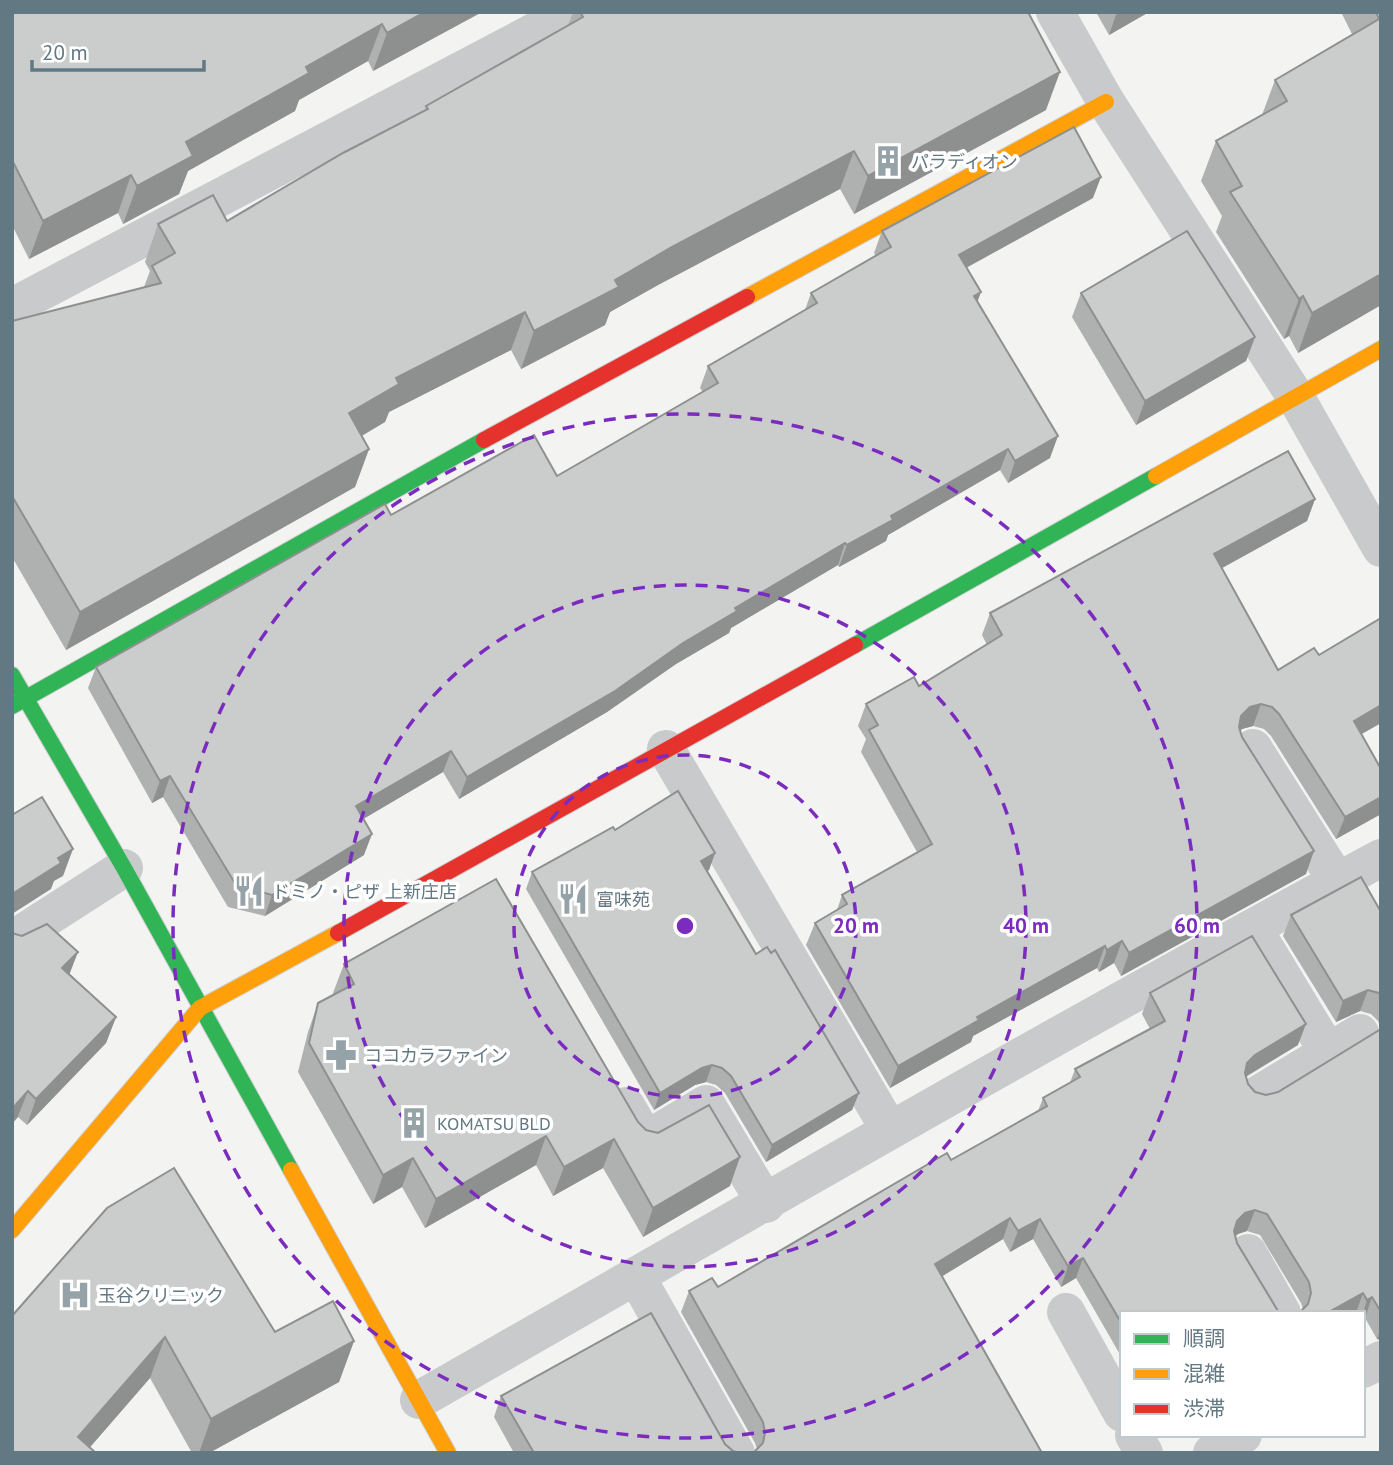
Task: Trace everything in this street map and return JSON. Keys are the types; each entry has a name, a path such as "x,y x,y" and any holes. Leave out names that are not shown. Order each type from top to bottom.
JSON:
{"street":[{"path":"12,307 572,12"},
{"path":"1055,12 1106,102 1295,397 1381,548"},
{"path":"19,703 505,428 1106,102"},
{"path":"12,1230 200,1008 488,868 666,749 1381,349"},
{"path":"12,675 19,703 124,868 448,1453"},
{"path":"1253,747 1337,881"},
{"path":"666,749 888,1129"},
{"path":"419,1400 766,1204 888,1129 1381,858"},
{"path":"12,940 124,868"},
{"path":"1252,928 1344,1043 1259,1094"},
{"path":"611,1081 646,1140 706,1104 766,1204"},
{"path":"1248,1253 1281,1311"},
{"path":"636,1276 736,1453"},
{"path":"1066,1312 1120,1409"},
{"path":"1365,1368 1381,1360"},
{"path":"1135,1437 1144,1453"},
{"path":"1212,1453 1240,1437"}],"building":[{"path":"12,12 425,12 387,33 382,24 306,67 309,73 186,142 193,156 137,186 131,175 43,221 12,160"},
{"path":"580,12 1028,12 1060,72 868,176 854,151 672,247 615,280 619,287 534,331 525,312 396,378 399,384 349,413 369,449 80,612 12,496 12,321 161,283 152,266 175,253 158,224 213,195 227,221 343,153 428,109 426,106 583,17"},
{"path":"1376,12 1381,12 1381,274 1312,313 1303,296 1299,299 1230,192 1242,186 1216,141 1287,101 1275,80 1379,19"},
{"path":"1074,127 1101,177 959,255 981,292 974,296 1058,436 1015,461 1008,449 891,516 893,520 847,545 845,543 735,608 737,611 683,643 615,691 467,777 451,751 356,806 372,834 272,895 236,885 170,776 160,781 96,667 385,504 391,515 534,435 557,476 718,383 708,366 817,303 811,293 891,247 882,231"},
{"path":"1187,231 1255,337 1145,401 1081,293"},
{"path":"1288,451 1315,499 1214,554 1278,670 1314,648 1319,655 1381,618 1381,705 1354,721 1381,769 1381,797 1345,817 1279,714 1272,707 1261,704 1250,707 1241,716 1239,727 1242,737 1314,851 1129,953 1122,941 1107,950 1105,946 977,1017 979,1020 898,1066 815,923 847,904 842,895 932,844 869,730 878,725 866,704 914,677 919,686 1002,635 990,613"},
{"path":"678,791 715,853 701,861 756,954 767,947 771,953 775,950 859,1093 772,1145 731,1076 722,1068 712,1065 702,1068 660,1093 532,872 613,827 615,830"},
{"path":"42,797 73,849 58,858 61,863 12,894 12,815"},
{"path":"1361,877 1381,912 1381,995 1368,990 1343,1001 1291,915"},
{"path":"496,879 638,1122 646,1130 658,1133 709,1105 740,1157 653,1208 614,1139 564,1167 546,1136 436,1199 413,1158 383,1175 309,1043 318,1003 354,984 344,964"},
{"path":"47,924 78,952 62,968 116,1017 36,1099 28,1091 12,1109 12,933 22,936"},
{"path":"1252,936 1306,1024 1255,1055 1247,1063 1245,1073 1248,1084 1255,1092 1266,1095 1278,1092 1381,1029 1381,1312 1372,1297 1367,1300 1363,1293 1331,1311 1301,1311 1308,1304 1311,1293 1309,1282 1267,1214 1255,1210 1245,1213 1237,1221 1234,1231 1237,1243 1278,1311 1120,1311 1120,1321 1083,1258 1068,1266 1040,1219 1018,1231 1010,1218 935,1264 1042,1453 749,1453 763,1443 763,1422 689,1291 712,1278 718,1287 947,1153 951,1160 1047,1106 1043,1098 1080,1077 1075,1069 1165,1021 1150,993"},
{"path":"174,1168 275,1332 333,1301 354,1341 211,1419 165,1337 78,1437 96,1453 12,1453 12,1316 107,1208"},
{"path":"651,1313 725,1444 739,1453 534,1453 501,1396"}],"traffic: fast":[{"path":"12,706 484,440"},
{"path":"855,645 1156,476"},
{"path":"12,675 124,868 291,1170"}],"traffic: slow":[{"path":"747,297 1106,102"},
{"path":"1156,476 1381,349"},
{"path":"12,1230 200,1008 338,933"},
{"path":"291,1170 448,1453"}],"traffic: jam":[{"path":"484,440 747,297"},
{"path":"338,933 855,645"}],"place":[{"name":"パラディオン","path":"888,161"},
{"name":"ドミノ・ピザ 上新庄店","path":"249,891"},
{"name":"富味苑","path":"573,899"},
{"name":"ココカラファイン","path":"341,1055"},
{"name":"KOMATSU BLD","path":"414,1123"},
{"name":"玉谷クリニック","path":"75,1295"}]}
